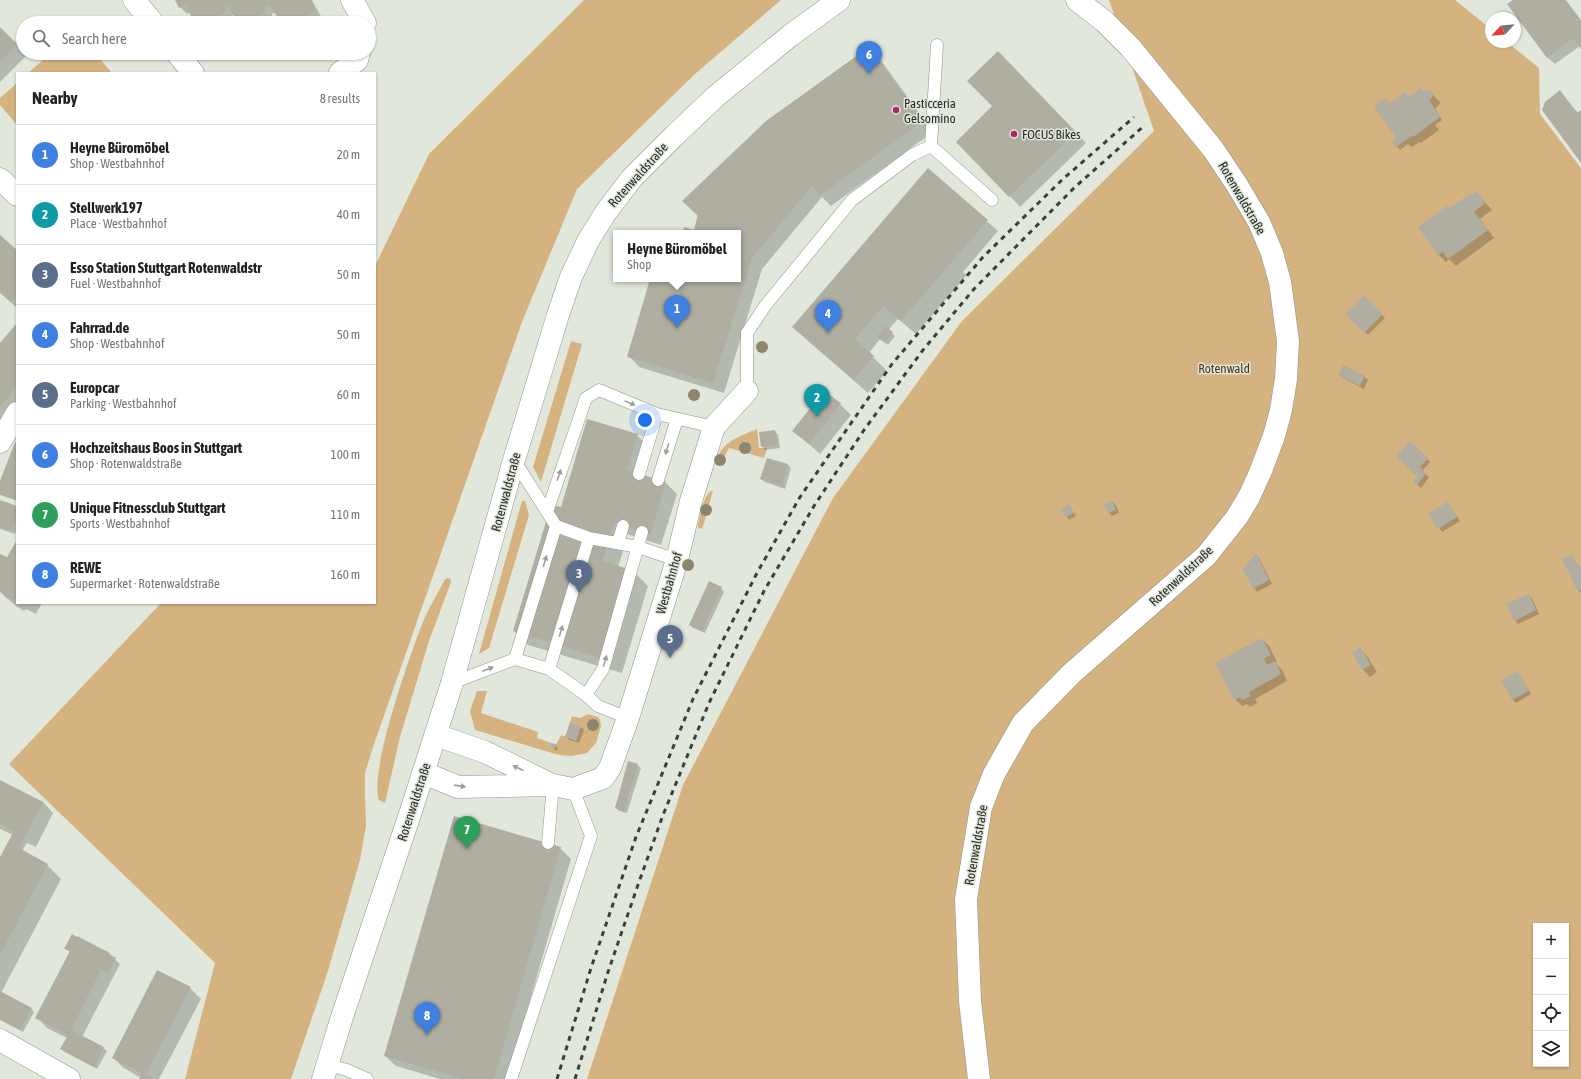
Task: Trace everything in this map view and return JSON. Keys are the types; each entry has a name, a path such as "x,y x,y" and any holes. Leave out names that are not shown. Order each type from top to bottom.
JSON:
{"main road":[{"path":"134,0 147,16"},
{"path":"352,0 361,16"},
{"name":"Rotenwaldstraße","path":"326,1072 342,1017 424,773 452,684 514,460 558,315 571,277 588,241 606,212 632,178 674,136 710,102 791,34 839,0"},
{"name":"Rotenwaldstraße","path":"979,1079 970,1001 966,899 981,808 994,774 1023,723 1072,673 1206,556 1236,517 1249,497 1260,474 1274,436 1281,410 1286,379 1288,341 1280,282 1272,253 1259,222 1213,149 1130,47 1105,22 1077,0"},
{"path":"183,60 192,72"},
{"path":"341,72 357,60"},
{"path":"0,180 16,193"},
{"name":"Westbahnhof","path":"424,773 458,787 563,787 603,778 610,768 628,718 676,560 691,501 714,428 747,391"},
{"path":"0,442 16,414"},
{"path":"436,735 485,752 563,787"},
{"path":"0,1040 69,1079"}],"lane":[{"path":"931,146 937,45"},
{"path":"931,146 992,200"},
{"path":"747,391 747,332 765,306 852,200 912,156 931,146"},
{"path":"547,512 586,398 599,390 657,414 714,428"},
{"path":"638,474 657,414"},
{"path":"658,480 677,419"},
{"path":"514,460 556,526 589,538 638,547 676,560"},
{"path":"514,659 556,526"},
{"path":"618,543 622,526"},
{"path":"586,695 603,669 642,532"},
{"path":"549,669 589,538"},
{"path":"452,684 514,659 549,669 586,695 598,706 628,718"},
{"path":"548,843 563,787"},
{"path":"510,1079 591,836 563,787"},
{"path":"326,1072 346,1070 367,1079"}],"green space":[{"path":"584,0 781,0 695,74 577,189 522,322 373,747 365,773 366,826 360,860 328,971 291,1079 185,1079 215,963 9,764 160,604 376,604 376,264 429,154"},
{"name":"Rotenwald","path":"1109,0 1455,0 1485,24 1485,48 1514,48 1539,68 1540,114 1581,168 1581,1079 587,1079 683,785 833,498 962,321 1154,131"},
{"path":"43,60 101,60 111,72 29,72"},
{"path":"16,84 16,124 0,105 0,98"},
{"path":"571,341 582,344 541,482 533,467"},
{"path":"757,429 759,448 767,448 764,458 729,448 721,463 718,462 719,455 726,445 738,437"},
{"path":"713,490 703,527 700,529 698,524 703,505 707,496"},
{"path":"522,501 525,501 529,515 489,648 479,654"},
{"path":"445,579 451,579 451,582 429,641 400,737 385,803 379,800 377,786 385,738 402,681 425,617"},
{"path":"477,691 487,691 481,713 538,732 537,738 551,743 550,747 554,749 561,735 576,740 581,726 570,722 572,716 580,718 588,714 598,717 601,726 596,743 587,753 571,756 559,755 475,730 470,711"}],"building":[{"path":"175,0 310,0 316,11 307,16 277,16 270,5 265,7 265,13 260,16 234,16 228,6 225,7 224,14 220,16 191,16 185,5 179,8"},
{"path":"1513,0 1565,0 1581,21 1581,49 1573,38 1547,58 1521,23 1521,12 1513,12 1507,4"},
{"path":"0,27 16,43 16,45 0,62"},
{"path":"869,47 923,121 819,196 812,186 752,258 713,383 627,357 649,282 741,282 741,230 694,230 698,214 682,201 766,121"},
{"path":"998,51 1076,132 1009,197 956,142 992,106 967,81"},
{"path":"1421,88 1423,91 1430,90 1433,94 1432,98 1429,100 1440,117 1413,137 1412,136 1396,147 1392,141 1396,138 1374,106 1385,98 1390,103 1405,92 1409,97"},
{"path":"1560,90 1577,113 1581,110 1581,163 1542,110 1545,102"},
{"path":"928,168 988,220 901,321 883,306 855,339 874,356 854,379 792,327"},
{"path":"1476,191 1485,203 1474,212 1488,230 1448,259 1443,252 1438,255 1418,227 1447,206 1450,208 1469,194 1469,196"},
{"path":"684,227 694,230 684,230"},
{"path":"0,235 16,249 16,296 11,302 0,292"},
{"path":"1364,295 1383,314 1364,333 1345,314"},
{"path":"16,324 16,388 0,407 0,343"},
{"path":"885,326 893,332 885,343 877,337"},
{"path":"1343,365 1365,376 1360,386 1338,375"},
{"path":"824,391 841,403 809,444 792,431"},
{"path":"587,419 638,434 627,470 666,482 650,535 614,523 602,561 635,571 608,660 513,631 551,505 561,507"},
{"path":"775,430 777,445 761,447 759,432"},
{"path":"1410,441 1428,458 1420,467 1426,473 1417,485 1413,482 1417,477 1396,456"},
{"path":"15,442 16,500 0,494 0,481"},
{"path":"767,458 788,464 782,486 760,479"},
{"path":"0,500 16,506 16,519 12,531 0,527"},
{"path":"1112,501 1116,510 1108,513 1104,504"},
{"path":"1447,502 1457,517 1438,529 1428,514"},
{"path":"1069,504 1074,513 1065,517 1061,509"},
{"path":"16,542 16,600 13,601 4,596 5,593 0,590 0,554 7,557"},
{"path":"1256,553 1269,580 1253,589 1243,569"},
{"path":"1572,554 1578,567 1581,565 1581,590 1578,592 1562,559"},
{"path":"709,581 722,587 702,631 689,625"},
{"path":"1529,594 1536,610 1514,621 1506,604"},
{"path":"1262,638 1271,655 1264,659 1267,665 1275,661 1281,674 1249,692 1251,696 1242,700 1240,697 1234,700 1215,663"},
{"path":"1360,647 1371,665 1362,670 1352,653"},
{"path":"1518,671 1529,691 1512,700 1501,680"},
{"path":"570,722 581,726 576,741 565,737"},
{"path":"551,743 556,744 554,749 550,747"},
{"path":"628,761 638,764 624,811 615,808"},
{"path":"0,780 43,802 19,848 48,864 0,955 0,857 14,831 0,824"},
{"path":"454,816 561,847 494,1079 463,1079 384,1056"},
{"path":"72,934 110,953 109,954 116,958 108,973 101,970 71,1030 104,1047 94,1067 60,1049 68,1035 35,1018 70,951 64,949"},
{"path":"157,970 191,987 146,1074 154,1079 139,1079 142,1074 112,1058"},
{"path":"0,991 32,1008 20,1030 0,1019"}],"railway":[{"path":"557,1079 591,968 636,837 693,699 757,573 800,497 892,364 983,257 1063,179 1134,117"},
{"path":"575,1079 608,972 639,882 663,815 709,703 764,591 814,506 864,430 923,350 974,289 1074,188 1145,125"}],"place":[{"name":"Hochzeitshaus Boos in Stuttgart","path":"869,74"},
{"name":"Pasticceria Gelsomino","path":"896,110"},
{"name":"FOCUS Bikes","path":"1014,134"},
{"name":"Heyne Büromöbel","path":"677,328"},
{"name":"Fahrrad.de","path":"828,333"},
{"name":"Stellwerk197","path":"817,417"},
{"name":"Esso Station Stuttgart Rotenwaldstr","path":"579,593"},
{"name":"Europcar","path":"670,658"},
{"name":"Unique Fitnessclub Stuttgart","path":"467,849"},
{"name":"REWE","path":"427,1035"}]}
